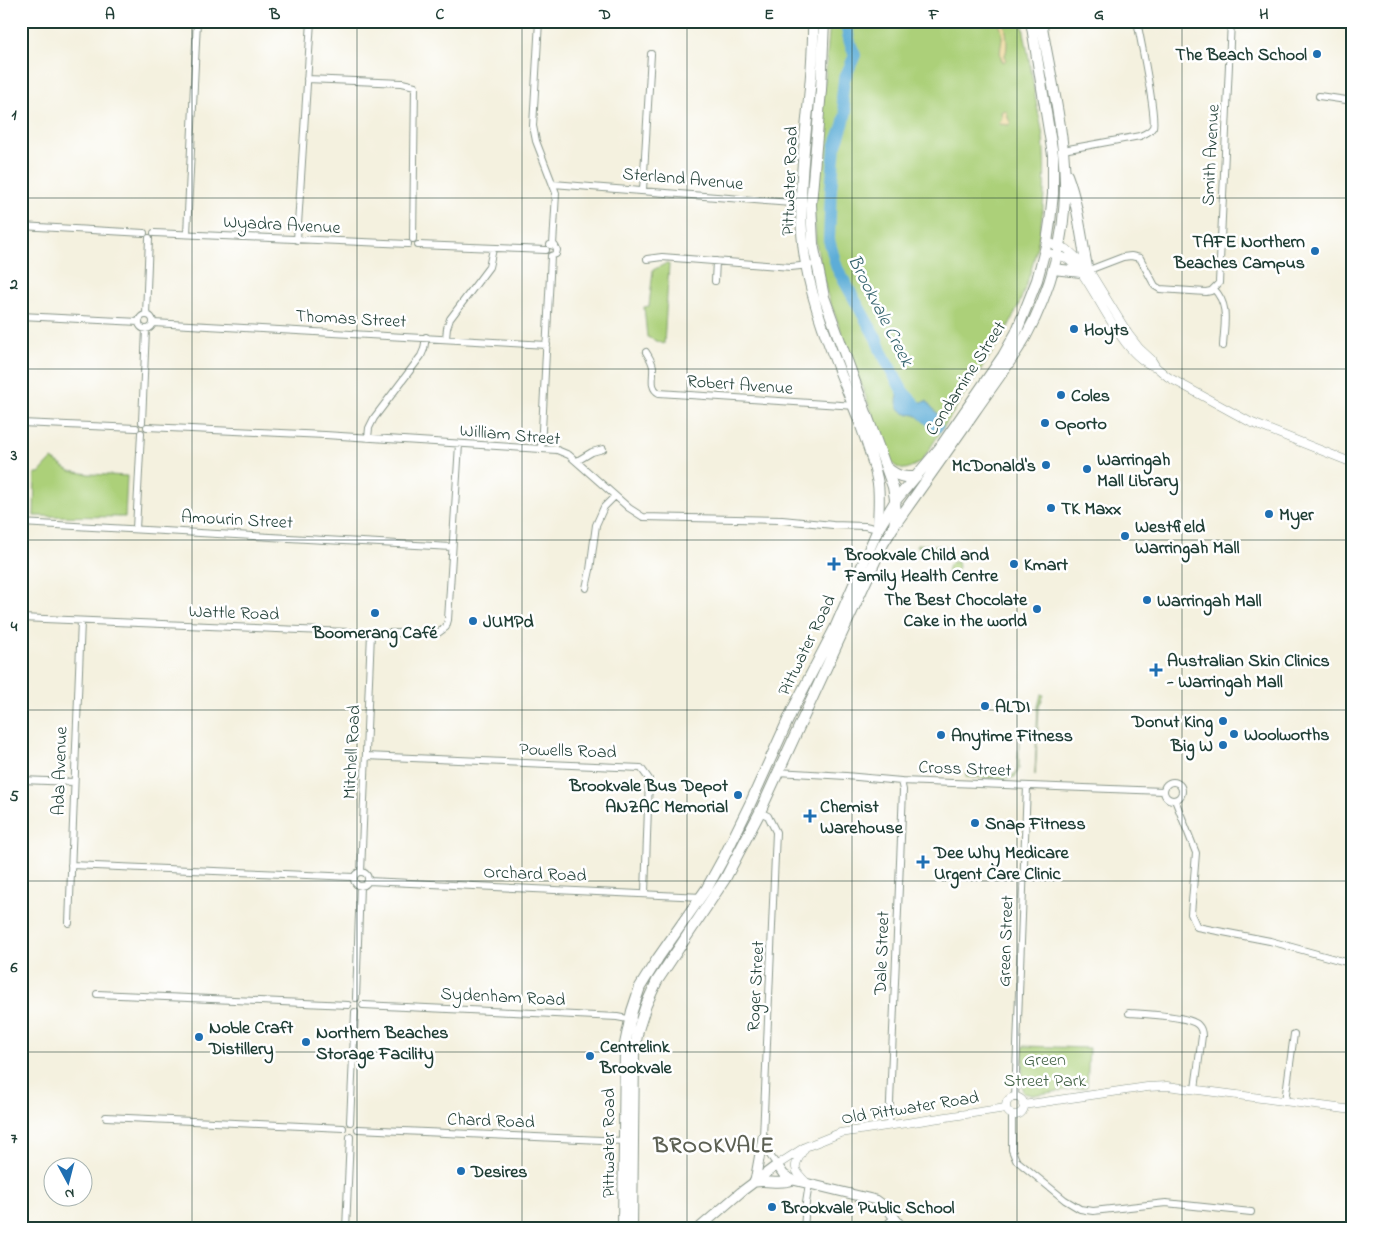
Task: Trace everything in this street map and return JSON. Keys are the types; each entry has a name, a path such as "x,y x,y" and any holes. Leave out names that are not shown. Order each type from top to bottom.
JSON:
{"main road":[{"name":"Pittwater Road","path":"623,1229 624,1052 630,1019 637,996 647,976 702,897 743,820 793,709 834,628 878,529 878,486 875,470 854,406 814,300 811,265 811,226 806,204 813,21"},
{"name":"Pittwater Road","path":"806,204 821,90 824,21"},
{"name":"Condamine Street","path":"878,529 896,500 960,421 1010,344 1031,298 1046,247 1053,194 1053,155 1031,21"},
{"name":"Condamine Street","path":"894,526 1018,349 1041,304 1053,269 1058,250 1064,200 1064,167 1063,150 1040,21"},
{"path":"1053,269 1086,269 1071,186 1064,167"},
{"name":"Pittwater Road","path":"632,1229 635,1046 651,992 725,879 760,812 883,544 894,526 896,500 887,468 811,265"},
{"path":"887,468 899,476 910,478 917,476"},
{"name":"Cross Street","path":"764,771 777,772"},
{"path":"763,1137 755,1182 786,1183 793,1180"},
{"path":"777,1165 784,1175 793,1180 876,1200 887,1208 903,1229"},
{"name":"Old Pittwater Road","path":"698,1229 741,1192 777,1165"}],"street":[{"path":"187,234 197,21"},
{"path":"296,240 311,21"},
{"path":"539,21 533,126 536,141 556,196 553,245 557,251 556,254 551,256"},
{"path":"1063,150 1140,136 1150,132 1154,125 1153,108 1137,21"},
{"name":"Smith Avenue","path":"1214,288 1219,283 1231,21"},
{"path":"643,190 651,54"},
{"path":"307,79 402,83 416,86 416,242 493,249 546,250"},
{"path":"1319,96 1353,101"},
{"name":"Sterland Avenue","path":"553,184 806,204"},
{"name":"Wyadra Avenue","path":"21,226 149,235 187,234 408,244 410,240 416,242"},
{"path":"146,315 149,235"},
{"path":"546,250 548,246 553,245"},
{"path":"1046,247 1077,256 1086,269 1122,338 1147,365 1156,368 1168,378 1234,414 1353,463"},
{"path":"446,338 446,328 450,319 489,267 493,249"},
{"path":"541,449 551,256 546,250"},
{"path":"1086,269 1131,256 1140,258 1155,286 1160,289 1206,292 1214,288 1222,297 1225,307 1223,346"},
{"path":"647,259 662,257 791,267 811,265"},
{"path":"715,281 716,261"},
{"path":"139,322 146,315"},
{"path":"146,315 151,317 153,323 150,328 146,329"},
{"path":"21,316 139,322"},
{"path":"139,322 146,329"},
{"name":"Thomas Street","path":"153,323 547,344"},
{"path":"21,423 145,432 146,329"},
{"path":"368,438 369,428 374,418 421,356 426,337"},
{"name":"Robert Avenue","path":"646,352 653,366 653,388 659,393 864,406"},
{"name":"William Street","path":"144,425 561,451 577,461 638,515 648,517 782,520 865,526 878,529"},
{"path":"136,529 138,431"},
{"path":"452,546 459,444"},
{"path":"577,461 592,452 602,449"},
{"path":"586,588 596,525 604,507 615,496"},
{"name":"Amourin Street","path":"21,524 452,546"},
{"name":"Wattle Road","path":"21,618 434,634 444,630 448,620 452,546"},
{"name":"Ada Avenue","path":"68,923 81,621"},
{"name":"Mitchell Road","path":"361,872 372,633"},
{"name":"Powells Road","path":"366,756 641,768 649,779 645,893"},
{"name":"Cross Street","path":"777,772 846,776 902,782 1164,791"},
{"path":"21,780 74,782"},
{"name":"Dale Street","path":"889,1126 902,782"},
{"path":"1169,783 1178,784 1181,789 1181,793 1174,800 1167,798 1164,791 1169,783"},
{"name":"Green Street","path":"1015,1098 1026,786"},
{"path":"1174,800 1196,854 1191,914 1196,927 1270,941 1353,964"},
{"name":"Roger Street","path":"760,812 768,816 776,832 763,1137 766,1150 777,1165"},
{"path":"71,865 354,877 361,872 366,875 368,881 365,885 360,886 355,883 354,877"},
{"name":"Orchard Road","path":"368,881 702,897"},
{"path":"356,998 360,886"},
{"path":"97,994 348,1005"},
{"path":"356,998 361,1000 363,1005 360,1010 355,1012 349,1010 348,1005 350,1000 356,998"},
{"name":"Sydenham Road","path":"363,1005 617,1017 641,1022"},
{"path":"350,1122 355,1012"},
{"path":"1129,1013 1185,1019 1198,1024 1202,1030 1202,1036 1196,1089"},
{"path":"1285,1101 1294,1034"},
{"path":"1023,1105 1166,1086 1353,1110"},
{"path":"1023,1105 1020,1100 1015,1098 1008,1101 1006,1108 1012,1115 1012,1150 1016,1160 1065,1200 1080,1209 1093,1211 1166,1203 1250,1212"},
{"path":"1012,1115 1020,1113 1023,1105"},
{"name":"Old Pittwater Road","path":"777,1165 805,1147 840,1133 1006,1108"},
{"path":"106,1117 343,1128"},
{"path":"350,1122 355,1123 358,1129 356,1134 350,1136 344,1134 343,1128 345,1124 350,1122"},
{"name":"Chard Road","path":"358,1129 624,1141"},
{"path":"346,1229 350,1136"},
{"path":"804,1229 809,1184 795,1170 797,1160 805,1147"},
{"path":"886,1229 889,1222 894,1218"}],"green space":[{"path":"830,21 1022,21 1042,129 1044,189 1039,238 1026,286 1017,309 1006,331 921,462 905,469 898,468 890,461 827,294 816,244 814,207"},
{"path":"669,264 664,344 647,337 644,307 649,306 653,270"},
{"path":"52,459 70,471 127,476 125,517 34,516 35,473 39,473"},
{"path":"917,544 945,546 941,553 916,546"},
{"path":"952,562 958,562 959,567 955,574 949,575 948,568"},
{"path":"1041,694 1044,695 1039,707 1035,775 1038,706"},
{"path":"1019,740 1019,769 1015,777 1008,779 966,777 966,773 1014,775 1017,771"},
{"name":"Green Street Park","path":"1023,1046 1089,1048 1087,1087 1033,1095 1023,1093"}],"sand":[{"path":"999,21 1004,21 1007,38 1006,60 1003,62 1000,55 1002,34"},
{"path":"1004,110 1007,112 1011,123 1008,125 999,124 1002,117 1001,112"}],"water":[{"path":"903,388 916,403 927,401 939,415 942,420 934,430 915,415 907,414 900,409 897,399"}],"waterway":[{"name":"Brookvale Creek","path":"845,21 855,55 844,80 842,98 846,112 835,147 829,240 837,268 876,338 903,392 937,427"}],"place":[{"name":"The Beach School","path":"1317,54"},
{"name":"TAFE Northern Beaches Campus","path":"1315,251"},
{"name":"Hoyts","path":"1074,329"},
{"name":"Coles","path":"1061,395"},
{"name":"Oporto","path":"1045,423"},
{"name":"McDonald's","path":"1046,465"},
{"name":"Warringah Mall Library","path":"1087,469"},
{"name":"TK Maxx","path":"1051,508"},
{"name":"Myer","path":"1269,514"},
{"name":"Westfield Warringah Mall","path":"1125,536"},
{"name":"Brookvale Child and Family Health Centre","path":"834,564"},
{"name":"Kmart","path":"1014,564"},
{"name":"Warringah Mall","path":"1147,600"},
{"name":"The Best Chocolate Cake in the world","path":"1037,609"},
{"name":"Boomerang Café","path":"375,613"},
{"name":"JUMPd","path":"473,621"},
{"name":"Australian Skin Clinics - Warringah Mall","path":"1156,670"},
{"name":"ALDI","path":"985,706"},
{"name":"Donut King","path":"1223,721"},
{"name":"Woolworths","path":"1234,734"},
{"name":"Anytime Fitness","path":"941,735"},
{"name":"Big W","path":"1223,745"},
{"name":"Brookvale Bus Depot ANZAC Memorial","path":"738,795"},
{"name":"Chemist Warehouse","path":"810,816"},
{"name":"Snap Fitness","path":"975,823"},
{"name":"Dee Why Medicare Urgent Care Clinic","path":"923,862"},
{"name":"Noble Craft Distillery","path":"199,1037"},
{"name":"Northern Beaches Storage Facility","path":"306,1042"},
{"name":"Centrelink Brookvale","path":"590,1056"},
{"name":"Desires","path":"461,1171"},
{"name":"Brookvale Public School","path":"772,1207"}],"district":[{"name":"BROOKVALE","path":"714,1144"}]}
